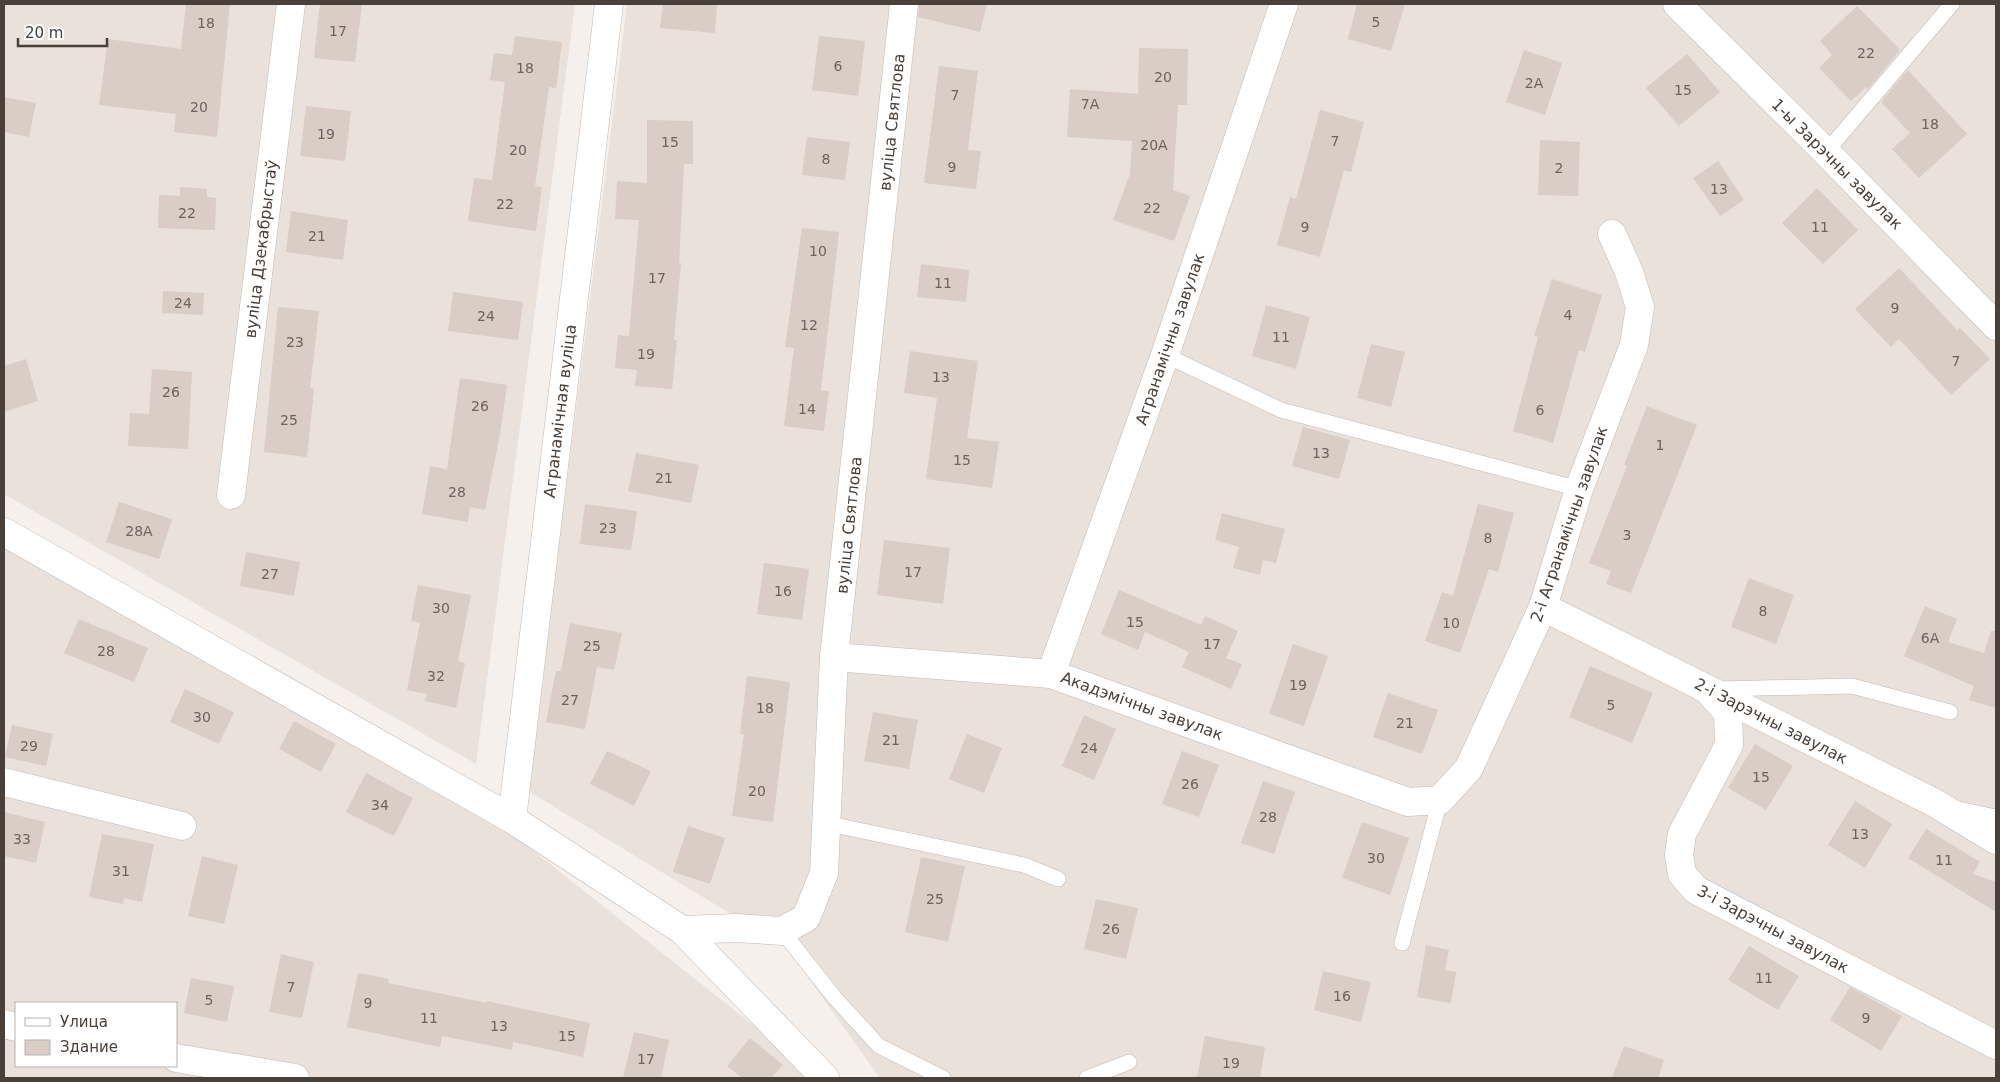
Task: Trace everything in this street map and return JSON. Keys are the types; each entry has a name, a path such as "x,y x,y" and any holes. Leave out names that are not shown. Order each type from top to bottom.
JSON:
{"street":[{"name":"вуліца Дзекабрыстаў","path":"231,495 291,4"},
{"name":"Агранамічная вуліца","path":"512,819 609,4"},
{"name":"вуліца Святлова","path":"682,930 736,928 782,930 806,918 824,872 834,658 904,4"},
{"name":"Агранамічны завулак","path":"1051,674 1165,355 1284,4"},
{"name":"1-ы Зарэчны завулак","path":"1677,4 1826,152 1996,326"},
{"name":"2-і Агранамічны завулак","path":"1440,800 1469,768 1543,607 1579,489 1634,345 1640,307 1629,272 1612,234"},
{"path":"4,532 512,819 682,930 825,1078"},
{"name":"2-і Зарэчны завулак","path":"1543,607 1935,804 1996,840"},
{"name":"Акадэмічны завулак","path":"834,658 1051,674 1408,802 1440,800"},
{"name":"3-і Зарэчны завулак","path":"1707,689 1728,713 1729,745 1682,834 1679,854 1682,874 1696,890 1996,1046"},
{"path":"4,782 182,826"},
{"path":"178,1058 296,1078"}],"lane":[{"path":"1826,152 1952,4"},
{"path":"1165,355 1281,410 1579,489"},
{"path":"1707,689 1852,686 1950,712"},
{"path":"1402,943 1440,800"},
{"path":"1935,804 1996,817"},
{"path":"825,824 1024,865 1058,879"},
{"path":"782,930 835,998 879,1046 943,1078"},
{"path":"1087,1078 1129,1062"}],"shaded area":[{"path":"4,4 575,4 476,764 4,494"},
{"path":"627,4 1996,4 1996,1078 880,1078 787,948 528,791"},
{"path":"4,549 502,826 820,1078 4,1078"}],"building":[{"path":"186,4 230,4 217,137 174,132 176,114 99,105 108,39 181,49"},
{"path":"320,4 362,4 355,62 314,58"},
{"path":"663,4 717,4 715,33 660,28"},
{"path":"919,4 987,4 980,32 918,17"},
{"path":"1357,4 1405,4 1391,51 1348,39"},
{"path":"1857,6 1900,50 1868,89 1866,87 1851,101 1819,68 1832,55 1820,41"},
{"path":"515,36 562,42 556,88 549,87 535,186 542,187 536,231 468,221 474,178 492,180 505,82 490,80 494,53 512,55"},
{"path":"819,36 865,41 858,96 812,90"},
{"path":"1139,48 1188,49 1187,105 1178,105 1173,190 1190,196 1174,241 1113,220 1130,174 1132,141 1067,137 1070,89 1138,94"},
{"path":"1524,50 1562,63 1545,115 1506,102"},
{"path":"1687,54 1720,92 1679,126 1646,88"},
{"path":"939,66 978,71 968,150 981,151 976,189 924,183"},
{"path":"1908,70 1967,134 1919,178 1892,149 1910,133 1881,102"},
{"path":"4,97 36,103 29,137 4,132"},
{"path":"306,106 351,111 345,161 300,156"},
{"path":"1320,110 1364,122 1351,172 1344,170 1320,257 1277,245 1290,197 1296,199"},
{"path":"647,120 693,121 693,164 684,164 679,263 681,263 674,340 677,340 672,389 635,386 637,370 615,368 618,335 629,336 639,220 615,219 617,181 647,183"},
{"path":"807,137 850,142 845,180 802,175"},
{"path":"1540,140 1580,142 1578,196 1538,195"},
{"path":"1718,161 1744,200 1720,216 1693,178"},
{"path":"180,187 207,189 207,197 216,198 215,230 158,228 159,195 180,196"},
{"path":"1817,188 1858,230 1823,264 1782,223"},
{"path":"291,211 348,220 343,260 286,252"},
{"path":"802,228 839,232 821,390 829,391 824,431 784,426 794,348 785,347"},
{"path":"921,264 969,270 966,302 917,297"},
{"path":"1899,268 1957,330 1960,328 1990,359 1951,395 1899,339 1891,347 1855,309"},
{"path":"1552,279 1602,295 1585,352 1579,350 1553,443 1513,431 1538,337 1534,336"},
{"path":"163,291 204,293 203,315 162,313"},
{"path":"453,292 523,302 518,340 448,331"},
{"path":"1266,305 1310,317 1296,369 1252,356"},
{"path":"278,307 319,311 310,388 314,389 307,457 264,452"},
{"path":"1371,344 1405,352 1391,407 1357,398"},
{"path":"910,351 978,361 967,438 999,442 992,488 926,479 937,398 904,393"},
{"path":"26,359 38,401 4,412 4,366"},
{"path":"152,369 192,372 188,449 128,446 130,413 149,414"},
{"path":"460,378 507,385 500,434 485,510 470,507 468,522 422,514 430,466 447,469"},
{"path":"1647,406 1697,425 1631,593 1606,584 1611,571 1589,563 1627,466 1624,465"},
{"path":"1303,427 1350,440 1339,479 1292,466"},
{"path":"636,453 699,465 691,503 628,491"},
{"path":"119,502 172,519 159,559 106,542"},
{"path":"585,504 637,511 631,550 580,544"},
{"path":"1478,504 1514,513 1498,572 1489,569 1460,653 1425,641 1442,592 1453,596"},
{"path":"1222,513 1285,529 1276,563 1263,560 1260,575 1233,568 1239,547 1215,540"},
{"path":"884,540 950,548 943,604 877,595"},
{"path":"246,552 300,562 294,596 240,586"},
{"path":"764,563 809,569 802,620 757,614"},
{"path":"1749,578 1794,595 1776,644 1731,627"},
{"path":"418,585 471,595 458,661 465,663 456,708 425,701 427,694 407,690 420,623 411,621"},
{"path":"1119,590 1201,625 1205,616 1238,631 1226,658 1242,664 1231,689 1182,667 1189,652 1145,632 1138,650 1101,634"},
{"path":"1925,606 1957,619 1948,642 1984,653 1991,631 1996,631 1996,708 1969,700 1974,686 1904,656"},
{"path":"79,619 148,648 134,682 64,653"},
{"path":"570,623 622,633 614,670 597,667 585,729 546,722 556,671 561,671"},
{"path":"1293,644 1328,656 1304,726 1269,714"},
{"path":"1590,666 1653,693 1632,743 1569,717"},
{"path":"747,676 790,682 773,822 732,816 744,734 740,734"},
{"path":"185,689 234,712 219,744 170,722"},
{"path":"1388,693 1438,710 1422,754 1373,737"},
{"path":"873,712 918,720 909,769 864,761"},
{"path":"1084,715 1116,729 1094,780 1062,766"},
{"path":"294,721 336,744 321,772 279,749"},
{"path":"12,725 53,734 46,766 5,757"},
{"path":"967,734 1002,748 984,793 949,779"},
{"path":"1755,744 1793,766 1766,810 1728,788"},
{"path":"607,751 651,771 634,806 590,784"},
{"path":"1182,751 1219,765 1199,817 1162,804"},
{"path":"366,773 413,798 394,836 346,812"},
{"path":"1263,781 1295,792 1274,854 1241,843"},
{"path":"1855,801 1892,824 1865,868 1828,845"},
{"path":"4,812 45,822 36,863 4,856"},
{"path":"1362,822 1409,838 1390,895 1342,878"},
{"path":"688,826 725,838 710,884 673,872"},
{"path":"1926,829 1980,862 1973,874 1996,882 1996,912 1908,858"},
{"path":"102,834 154,844 142,902 124,898 123,904 89,897"},
{"path":"202,856 238,865 224,924 188,916"},
{"path":"921,857 965,866 948,942 905,932"},
{"path":"1096,899 1138,908 1126,959 1084,949"},
{"path":"1426,945 1449,950 1445,970 1456,972 1451,1003 1417,997"},
{"path":"1749,946 1799,976 1778,1010 1728,980"},
{"path":"281,954 314,962 302,1018 269,1012"},
{"path":"1323,971 1371,982 1361,1022 1314,1010"},
{"path":"358,973 389,979 388,983 487,1003 487,1001 590,1023 583,1057 513,1042 512,1050 442,1036 440,1047 347,1027"},
{"path":"191,978 234,986 227,1022 184,1013"},
{"path":"1850,987 1902,1016 1881,1051 1830,1020"},
{"path":"634,1032 669,1040 661,1078 623,1078"},
{"path":"1205,1036 1265,1047 1260,1078 1197,1078"},
{"path":"750,1038 783,1065 771,1078 742,1078 727,1066"},
{"path":"1624,1046 1664,1060 1658,1078 1612,1078"}]}
